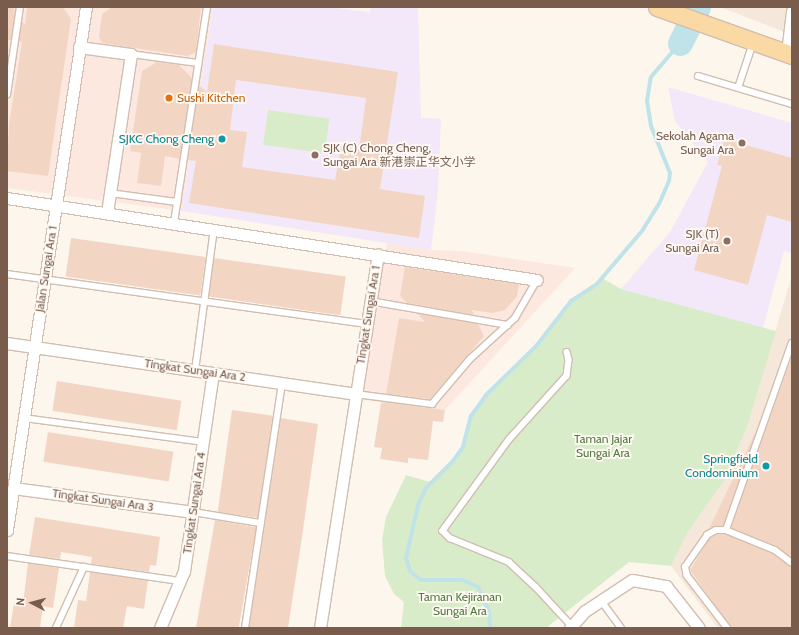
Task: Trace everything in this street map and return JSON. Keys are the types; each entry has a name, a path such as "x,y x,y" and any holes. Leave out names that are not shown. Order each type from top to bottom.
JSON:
{"main road":[{"path":"660,8 790,54"}],"street":[{"name":"Jalan Sungai Ara 1","path":"7,530 86,7"},
{"path":"790,54 792,11"},
{"path":"79,47 131,54 107,213"},
{"name":"Tingkat Sungai Ara 1","path":"7,198 378,254 320,628"},
{"path":"378,254 537,280"},
{"name":"Tingkat Sungai Ara 2","path":"7,343 356,394"},
{"name":"Tingkat Sungai Ara 4","path":"160,628 182,581 213,373"},
{"name":"Tingkat Sungai Ara 3","path":"13,488 193,512"},
{"path":"571,627 585,611 632,580 666,586 698,628"}],"lane":[{"path":"7,95 20,7"},
{"path":"174,223 206,7"},
{"path":"738,88 754,42"},
{"path":"131,54 198,63"},
{"path":"698,76 792,104"},
{"path":"110,193 177,202"},
{"path":"196,370 214,229"},
{"path":"7,274 367,324"},
{"path":"356,394 432,404 470,359 508,325 536,284 537,280"},
{"path":"370,301 508,325"},
{"path":"726,530 792,343"},
{"path":"567,352 569,360 566,376 510,439 443,531 450,538 513,565 571,627"},
{"path":"245,628 282,383"},
{"path":"24,418 203,442"},
{"path":"193,512 260,523"},
{"path":"727,628 687,576 685,567 707,535 716,530 726,530 775,550 792,563"},
{"path":"7,556 182,581"},
{"path":"56,628 84,567"},
{"path":"601,600 621,628"}],"shaded area":[{"path":"7,7 213,7 182,211 7,188"},
{"name":"SJK (C) Chong Cheng, Sungai Ara 新港崇正华文小学","path":"213,7 326,7 370,12 371,7 418,7 421,118 441,119 438,191 431,250 182,211"},
{"path":"720,7 792,7 792,35"},
{"name":"SJK (T) Sungai Ara","path":"668,87 792,123 792,253 784,251 763,328 621,289 670,232 708,162 675,121"},
{"path":"387,243 431,250 462,251 575,268 445,410 362,400"},
{"name":"Springfield Condominium","path":"792,275 792,628 718,628 671,566 688,532 724,481 747,427"}],"green space":[{"path":"268,110 329,119 325,153 263,145"},
{"name":"Taman Jajar Sungai Ara","path":"602,278 621,289 776,331 747,427 724,481 688,532 671,566 629,562 546,628 401,628 404,602 394,594 385,576 382,540 386,517 406,475 430,482 453,461 463,447 471,416 486,395 537,345 571,301"}],"building":[{"path":"7,7 13,7 15,11 11,40 7,40"},
{"path":"27,7 63,7 71,19 48,176 7,171 9,124 22,42 19,42 22,21 25,25"},
{"path":"112,7 201,8 196,52 187,56 102,43 99,37 102,14"},
{"name":"SJKC Chong Cheng","path":"214,44 398,72 380,189 425,196 419,238 189,203 196,161 188,160 199,85 207,92","holes":["236,80 366,98 359,150 341,147 335,180 242,167 247,132 230,130"]},
{"path":"157,62 179,65 192,78 180,159 165,156 161,186 137,183 141,153 130,151 142,71"},
{"path":"724,139 792,158 792,222 767,215 748,285 694,270 722,166 717,165"},
{"path":"71,238 206,257 200,296 66,277"},
{"path":"214,258 346,277 340,315 209,297"},
{"path":"405,267 519,284 517,296 505,310 492,313 472,310 474,315 407,303 400,296"},
{"path":"417,313 478,324 484,336 430,399 386,394 399,318 425,322"},
{"path":"792,356 792,558 777,546 731,528"},
{"path":"57,381 181,401 177,430 52,411"},
{"path":"385,402 445,410 443,422 433,421 428,460 408,458 408,463 380,459 382,448 374,447 381,403"},
{"path":"232,410 273,416 258,518 218,512"},
{"path":"281,418 318,424 302,537 288,628 249,628"},
{"path":"757,429 723,526 709,529"},
{"path":"48,432 173,452 169,481 43,462"},
{"path":"35,517 160,537 156,566 150,565 149,572 91,564 92,557 61,552 60,559 29,555"},
{"path":"215,520 256,527 239,628 196,627"},
{"path":"717,534 725,534 773,554 792,567 792,628 731,628 690,570 710,538"},
{"path":"28,563 59,568 53,608 43,606 40,628 10,628 14,603 23,604"},
{"path":"90,572 148,580 144,609 127,606 123,628 74,628 78,600 86,601"}],"waterway":[{"path":"680,43 698,7"},
{"path":"490,628 489,612 478,587 463,580 421,580 410,571 406,558 418,505 426,488 453,461 463,447 471,416 486,395 537,345 571,301 596,285 642,231 660,202 669,181 670,173 651,126 647,101 651,77 680,43"}],"place":[{"name":"Sushi Kitchen","path":"169,98"},
{"name":"SJKC Chong Cheng","path":"222,139"},
{"name":"Sekolah Agama Sungai Ara","path":"742,143"},
{"name":"SJK (C) Chong Cheng, Sungai Ara 新港崇正华文小学","path":"315,155"},
{"name":"SJK (T) Sungai Ara","path":"727,241"},
{"name":"Springfield Condominium","path":"766,466"}],"park label":[{"name":"Taman Kejiranan Sungai Ara","path":"460,604"}]}
